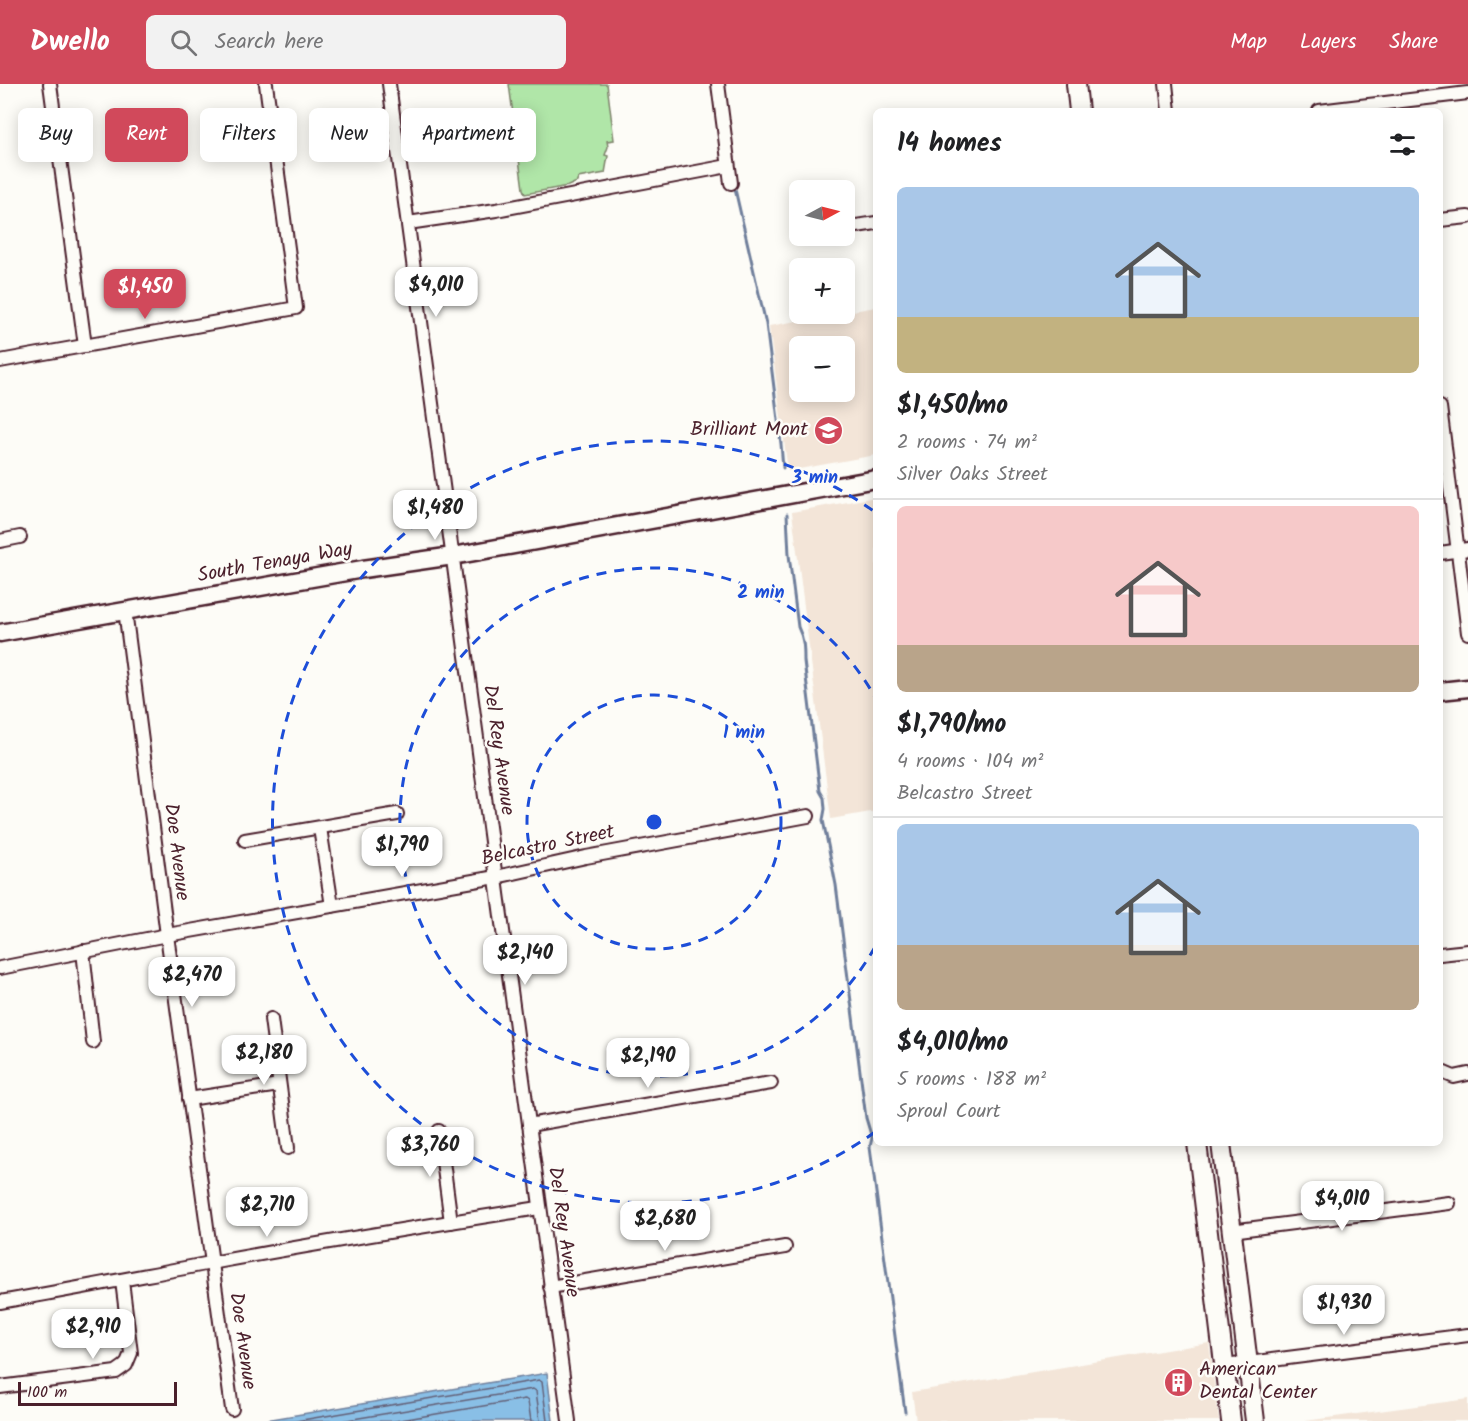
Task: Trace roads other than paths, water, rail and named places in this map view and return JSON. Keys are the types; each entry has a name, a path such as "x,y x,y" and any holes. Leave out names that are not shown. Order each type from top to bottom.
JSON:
{"main road":[{"path":"1076,84 1079,108"},
{"path":"1197,1146 1231,1421"},
{"path":"1221,1146 1255,1421"}],"street":[{"path":"50,84 86,346"},
{"path":"0,360 296,308 266,84"},
{"name":"Del Rey Avenue","path":"389,84 569,1421"},
{"path":"718,84 731,183"},
{"path":"1166,84 1169,108"},
{"path":"1369,108 1403,106 1468,93"},
{"path":"408,223 496,210 728,166"},
{"path":"1443,220 1468,217"},
{"path":"855,226 873,223"},
{"path":"1443,425 1463,550 1468,633"},
{"name":"South Tenaya Way","path":"0,633 363,569 453,556 873,480"},
{"path":"0,541 20,537"},
{"path":"1443,553 1463,550"},
{"name":"Doe Avenue","path":"125,610 232,1409"},
{"path":"1443,691 1468,688"},
{"path":"245,840 397,814"},
{"name":"Belcastro Street","path":"0,968 167,935 496,877 586,857 808,816"},
{"path":"320,828 332,906"},
{"path":"83,951 93,1042"},
{"path":"1443,954 1468,951"},
{"path":"271,1019 288,1148"},
{"path":"1443,1072 1454,1077 1468,1074"},
{"path":"529,1125 771,1083"},
{"path":"189,1099 279,1085"},
{"path":"439,1131 451,1222"},
{"path":"1232,1231 1449,1203"},
{"path":"0,1302 212,1263 539,1208"},
{"path":"550,1287 785,1247"},
{"path":"0,1387 116,1372 126,1365 131,1353 122,1281"},
{"path":"1224,1366 1468,1335"}],"water":[{"path":"547,1373 553,1421 260,1421"}],"waterway":[{"path":"735,189 766,324 783,468"},
{"path":"787,514 789,555 798,627 803,644 820,791 824,798 823,820 836,885 866,1118 872,1138 870,1147 905,1412"}],"place":[{"name":"Brilliant Mont","path":"829,430"},
{"name":"American Dental Center","path":"1178,1382"}]}
